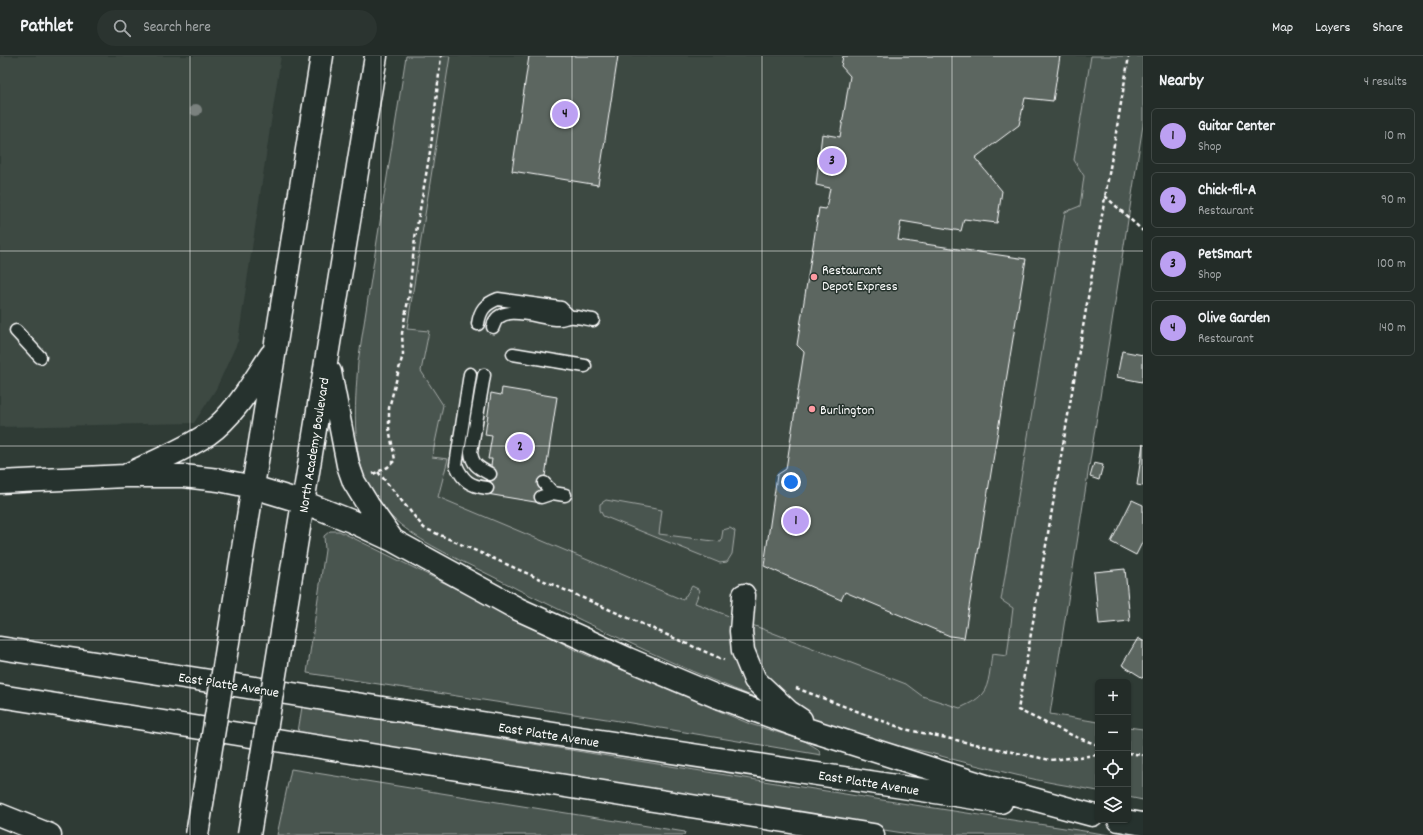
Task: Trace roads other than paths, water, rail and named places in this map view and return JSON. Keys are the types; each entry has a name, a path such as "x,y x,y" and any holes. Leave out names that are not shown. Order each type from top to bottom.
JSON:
{"highway":[{"path":"197,835 322,56"},
{"name":"North Academy Boulevard","path":"249,835 376,56"},
{"path":"125,476 186,447 209,433 226,418 240,401 275,348"},
{"path":"327,359 348,465 354,482 368,505 394,541"},
{"path":"0,482 125,476 183,476 219,480 253,487 303,502 351,521 394,541 518,609 628,659 718,697 803,728 988,787 1095,816"},
{"path":"744,595 740,631 743,651 754,680 789,712 828,736"},
{"name":"East Platte Avenue","path":"0,648 351,704 1095,816"},
{"path":"0,696 872,835"},
{"path":"0,815 50,835"},
{"path":"1131,822 1143,824"}],"lane":[{"path":"478,324 479,316 483,308 490,302 498,300 561,308 569,316"},
{"path":"493,327 494,322 499,316 504,314 534,315 560,319 569,316 593,320"},
{"path":"16,331 40,357"},
{"path":"513,354 585,366"},
{"path":"470,374 456,465 460,475 468,482 478,487 487,488"},
{"path":"484,375 471,452 475,465 490,474"},
{"path":"544,483 553,495"}],"place":[{"name":"Olive Garden","path":"565,114"},
{"name":"PetSmart","path":"832,161"},
{"name":"Restaurant Depot Express","path":"814,277"},
{"name":"Burlington","path":"812,409"},
{"name":"Chick-fil-A","path":"520,447"},
{"name":"Guitar Center","path":"796,521"}]}
